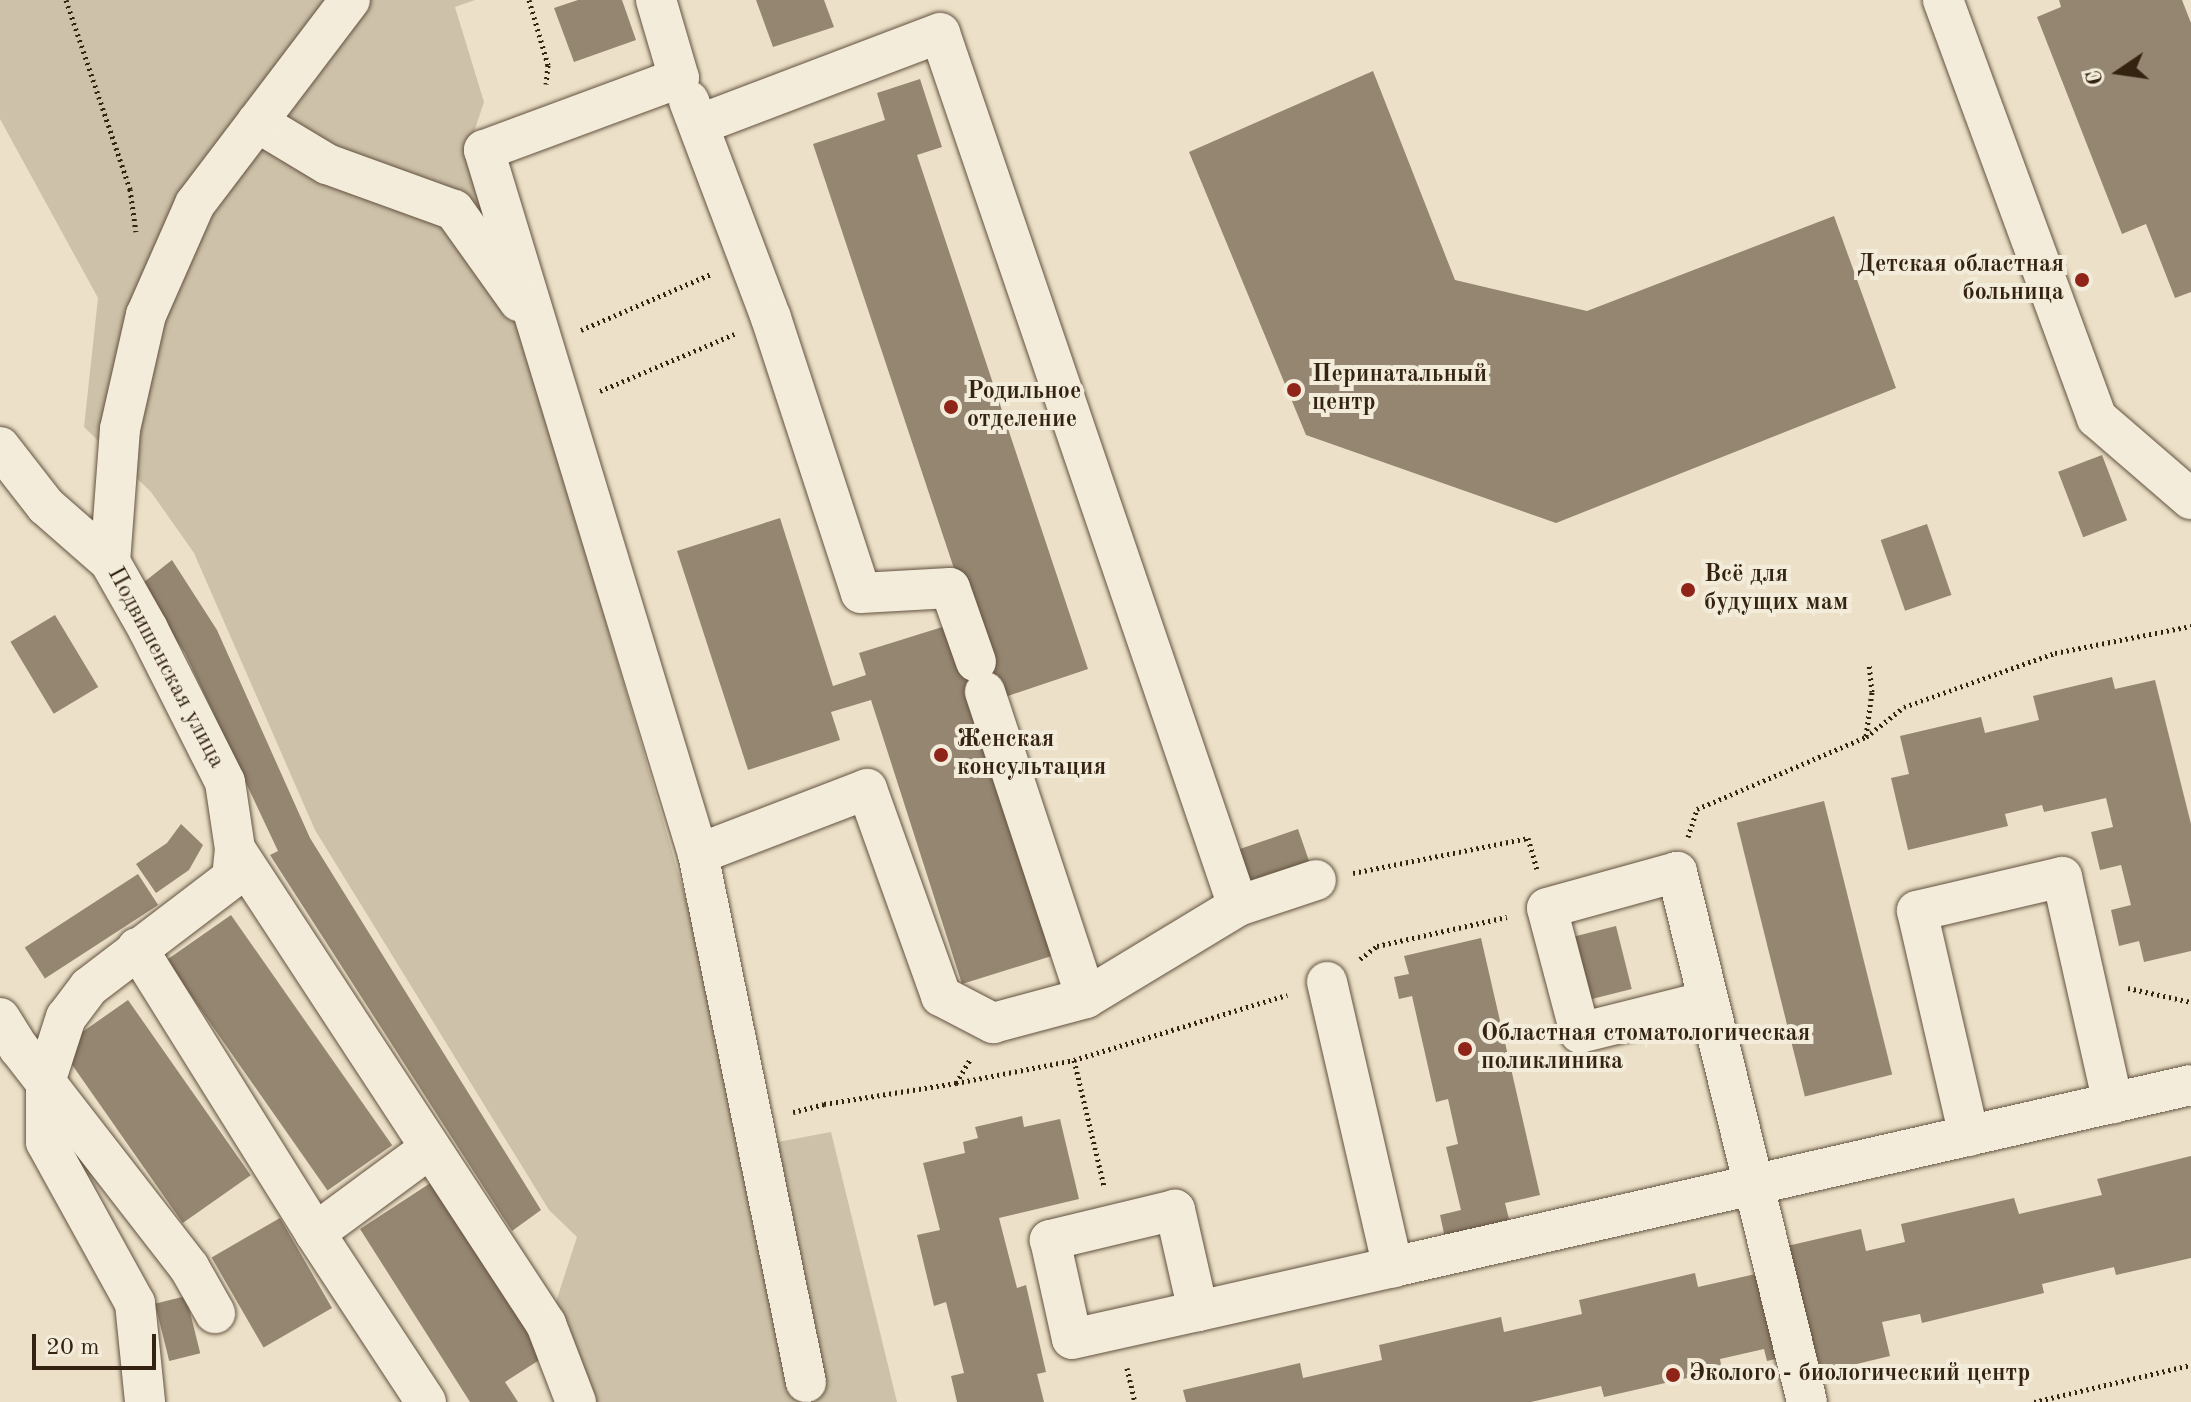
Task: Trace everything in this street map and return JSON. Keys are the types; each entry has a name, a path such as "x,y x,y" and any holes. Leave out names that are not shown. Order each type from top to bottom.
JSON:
{"street":[{"path":"110,562 120,429 146,315 195,204 350,0"},
{"path":"656,0 679,78 700,124 771,318 861,593 950,588 1086,998"},
{"path":"1943,0 2097,418 2191,499"},
{"path":"700,124 940,33 1238,906"},
{"path":"679,78 484,150 698,854 806,1382"},
{"path":"257,122 327,164 454,210 541,338"},
{"name":"Подвишенская улица","path":"0,447 46,506 110,562 148,629 225,782 235,849 232,878 89,987 66,1017 24,1053 46,1142 135,1303 145,1402"},
{"path":"698,854 867,789 941,996 993,1023 1086,998 1238,906 1316,880"},
{"path":"235,849 546,1324 576,1402"},
{"path":"1708,1001 1580,1033 1547,908 1677,872 1807,1402"},
{"path":"1969,1136 1917,911 2062,877 2113,1103"},
{"path":"137,948 315,1233 426,1402"},
{"path":"1327,982 1393,1267"},
{"path":"24,1053 189,1267 215,1313"},
{"path":"1198,1311 1175,1210 1050,1240 1072,1339 1198,1311 1393,1267 2191,1085"},
{"path":"315,1233 429,1149"}],"path":[{"path":"66,0 130,189 136,236"},
{"path":"529,0 548,65 542,130"},
{"path":"541,338 749,258"},
{"path":"562,407 771,318"},
{"path":"1677,872 1697,809 1866,737 1904,707 2055,653 2191,626"},
{"path":"1866,737 1872,692 1869,665"},
{"path":"1316,880 1528,838 1547,908"},
{"path":"2084,978 2191,1002"},
{"path":"956,1083 993,1023"},
{"path":"756,1136 777,1117 824,1104 1074,1060 1114,1225"},
{"path":"2034,1402 2191,1365"}],"shaded area":[{"path":"0,0 475,0 455,7 484,102 469,147 757,1146 831,1132 897,1402 594,1402 554,1308 577,1237 549,1210 315,830 194,553 151,492 84,427 98,298 0,119"}],"building":[{"path":"578,0 622,0 636,40 574,62 554,8"},
{"path":"756,0 824,0 834,27 773,47"},
{"name":"Детская областная больница","path":"2059,0 2182,0 2191,23 2191,292 2175,298 2146,224 2122,234 2037,17 2061,7"},
{"name":"Перинатальный центр","path":"1373,71 1455,280 1587,311 1834,216 1896,388 1556,523 1306,435 1189,152"},
{"path":"920,79 942,147 917,155 1088,669 999,699 1058,954 962,984 871,700 831,712 840,740 748,770 677,551 780,518 833,686 866,675 859,653 952,624 984,659 813,144 885,120 877,93"},
{"path":"2102,455 2127,520 2083,537 2058,472"},
{"path":"1927,524 1951,595 1905,611 1881,540"},
{"path":"172,560 217,630 310,838 541,1210 512,1231 270,855 278,851 185,653 139,586"},
{"path":"55,615 98,687 54,714 10,642"},
{"path":"2112,677 2115,689 2155,680 2191,824 2191,951 2144,962 2139,941 2119,946 2111,910 2131,905 2121,865 2100,870 2091,832 2113,827 2106,798 2044,812 2042,805 2005,814 2008,826 1908,850 1891,778 1909,774 1900,736 1981,717 1985,733 2039,720 2033,696"},
{"path":"1824,801 1892,1075 1805,1096 1737,823"},
{"path":"181,824 203,845 189,870 156,893 136,864 167,843"},
{"path":"1298,829 1311,867 1251,887 1238,850"},
{"path":"138,874 158,905 45,979 25,948"},
{"path":"231,915 392,1145 327,1190 166,960"},
{"path":"1616,926 1632,989 1587,1000 1571,937"},
{"name":"Областная стоматологическая поликлиника","path":"1481,938 1540,1195 1505,1203 1510,1223 1445,1238 1440,1215 1461,1210 1446,1147 1458,1144 1448,1099 1436,1102 1412,996 1399,999 1394,977 1409,974 1404,956"},
{"path":"128,1000 251,1175 183,1223 60,1048"},
{"path":"1022,1116 1024,1127 1060,1119 1079,1199 999,1218 1017,1288 1026,1285 1046,1372 1037,1374 1044,1402 957,1402 951,1376 964,1373 946,1302 934,1306 917,1235 940,1230 923,1163 965,1153 963,1142 978,1138 975,1127"},
{"path":"2191,1156 2191,1258 2116,1275 2114,1267 2042,1284 2044,1293 1922,1323 1920,1314 1882,1322 1890,1356 1815,1374 1809,1351 1767,1361 1764,1349 1720,1359 1722,1370 1604,1397 1601,1386 1531,1402 1186,1402 1183,1390 1300,1363 1303,1378 1382,1360 1379,1345 1501,1317 1504,1332 1582,1314 1579,1300 1695,1273 1698,1287 1791,1266 1787,1246 1861,1229 1866,1251 1905,1242 1901,1224 2014,1198 2019,1214 2102,1195 2097,1179"},
{"path":"432,1182 544,1357 505,1382 518,1402 470,1402 360,1229"},
{"path":"280,1218 332,1308 264,1348 212,1258"},
{"path":"186,1296 200,1353 169,1361 155,1304"}],"place":[{"name":"Детская областная больница","path":"2082,280"},
{"name":"Перинатальный центр","path":"1294,390"},
{"name":"Родильное отделение","path":"951,407"},
{"name":"Всё для будущих мам","path":"1688,590"},
{"name":"Женская консультация","path":"941,755"},
{"name":"Областная стоматологическая поликлиника","path":"1465,1049"},
{"name":"Эколого - биологический центр","path":"1673,1375"}]}
